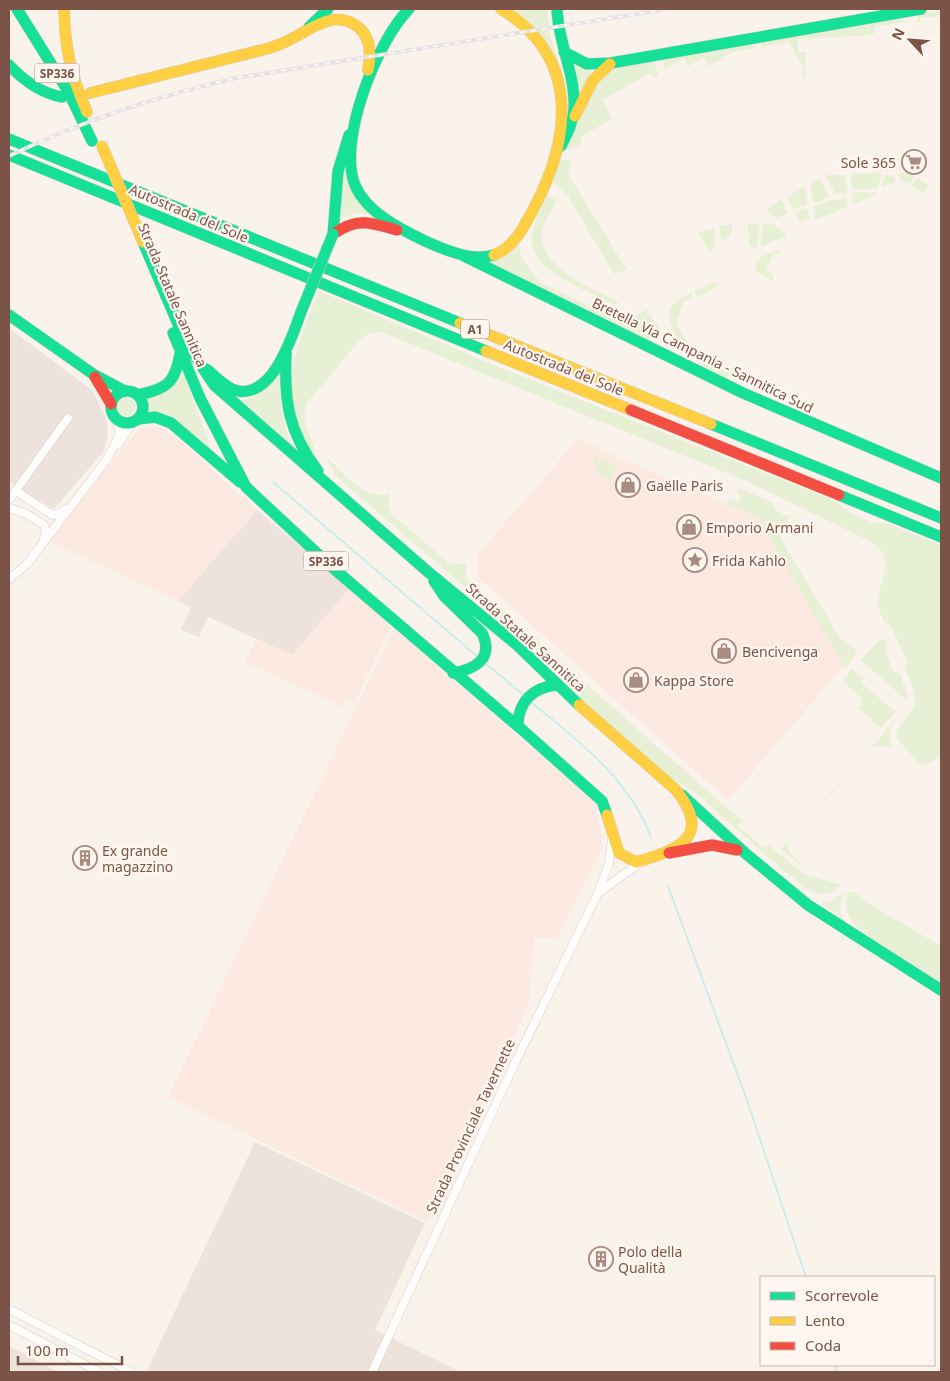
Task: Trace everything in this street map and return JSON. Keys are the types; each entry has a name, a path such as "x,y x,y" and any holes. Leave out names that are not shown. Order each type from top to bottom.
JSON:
{"main road":[{"name":"Strada Statale Sannitica","path":"17,9 68,91 97,144 178,326 207,378 219,391 426,571 517,646 557,686 745,853 808,905 941,990"},
{"path":"64,9 65,44 78,92 97,144"},
{"path":"90,94 266,49 290,40 309,27 328,9"},
{"path":"409,9 396,21 384,38 351,131 352,166 356,187 367,203 412,234"},
{"path":"501,9 520,18 540,42 549,57 562,104 558,152"},
{"path":"557,9 560,38 574,100 571,124"},
{"path":"564,52 587,64 611,63 921,9"},
{"path":"309,27 323,21 338,18 353,22 363,31 369,45 370,65 364,94"},
{"path":"333,234 346,224 366,220 412,234 455,252 488,257 507,250 531,215 592,80 599,71 611,63"},
{"path":"9,65 26,82 51,96 62,97"},
{"name":"Strada Statale Sannitica","path":"200,364 231,388 240,392 254,389 265,382 286,350 333,234 337,207 337,170 340,152 351,131"},
{"name":"Autostrada del Sole","path":"9,138 941,518"},
{"name":"Strada Statale Sannitica","path":"97,144 132,236 180,352 220,440 246,487"},
{"name":"Autostrada del Sole","path":"9,155 941,538"},
{"name":"Bretella Via Campania - Sannitica Sud","path":"455,252 743,394 941,478"},
{"path":"9,315 93,374 125,391 137,395 160,390 168,385 178,369 180,352"},
{"name":"Strada Statale Sannitica","path":"286,350 284,400 290,426 301,448 333,489"},
{"path":"93,374 111,404 111,410 116,419 124,423 135,421 144,406 137,395"},
{"path":"111,404 116,396 125,391"},
{"name":"Strada Statale Sannitica","path":"135,421 155,417 171,423 246,487 333,568 602,801 608,815 612,837 619,853 632,861 641,862 669,853 687,838 692,827 691,814 675,789"},
{"path":"426,571 444,596 487,640 487,652 482,661 474,668 453,672"},
{"path":"520,728 518,713 533,691 547,685 557,686"},
{"path":"669,853 719,843 745,853"}],"street":[{"path":"9,500 68,418"},
{"path":"109,456 118,439 119,430 116,419"},
{"path":"9,579 27,564 109,456 121,443 135,421"},
{"path":"16,490 52,515 58,514 72,505"},
{"path":"9,508 27,514 44,525 46,532 42,543"},
{"name":"Strada Provinciale Tavernette","path":"372,1372 514,1065 598,893 609,864 612,837"},
{"name":"Strada Provinciale Tavernette","path":"598,893 641,862"},
{"path":"9,1309 131,1372"},
{"path":"9,1325 99,1372"}],"shaded area":[{"path":"9,328 93,391 107,421 108,436 104,451 54,509 9,482"},
{"path":"157,426 168,430 257,510 178,601 50,542 75,506 136,432 145,427"},
{"path":"578,439 757,517 844,666 728,800 479,578 477,555"},
{"path":"257,510 350,588 292,655 208,617 199,637 181,630 191,607 178,601"},
{"path":"350,588 391,627 354,703 346,699 343,707 245,662 256,639 292,655"},
{"path":"394,629 590,799 596,808 603,847 557,938 534,938 529,1003 428,1222 168,1097"},
{"path":"255,1142 425,1223 375,1330 461,1372 146,1372"},
{"path":"9,1346 58,1372 9,1372"}],"green space":[{"path":"509,9 547,9 550,35 566,85 568,110 566,111 558,73"},
{"path":"941,11 941,17 920,17 921,22 916,22 917,14"},
{"path":"900,17 906,22 876,26 873,35 798,39 798,52 806,52 805,80 801,72 804,69 789,42 761,47 762,42"},
{"path":"751,44 754,49 735,51 709,66 703,57 689,66 684,58 665,69 663,60 666,59"},
{"path":"654,62 658,75 654,77 650,73 603,100 612,119 582,136 579,146 564,150 597,76 616,65"},
{"path":"571,63 583,67 596,67 591,72 579,98"},
{"path":"561,159 572,162 568,174 627,270 614,274 568,196 552,182"},
{"path":"347,167 388,221 368,214 357,213 338,221 340,177"},
{"path":"906,173 914,177 910,183 901,182 898,175"},
{"path":"851,174 882,174 877,189 852,190"},
{"path":"827,175 845,175 847,193 835,193 826,178"},
{"path":"885,175 893,175 896,182 881,187"},
{"path":"917,178 929,185 923,193 912,185"},
{"path":"816,180 821,180 829,196 820,202 813,202 811,184"},
{"path":"805,187 807,204 794,209 786,197"},
{"path":"858,192 875,193 875,195 853,204 852,194"},
{"path":"547,196 557,200 542,231 543,244 548,255 568,275 617,301 618,304 611,303 559,277 538,258 532,246 532,233 536,219"},
{"path":"846,197 847,207 815,220 814,207 830,200 839,200"},
{"path":"781,200 788,213 777,218 766,209"},
{"path":"807,208 809,219 800,222 795,213"},
{"path":"772,223 787,235 761,247 763,224"},
{"path":"731,224 732,230 730,235 727,239 721,241 720,226"},
{"path":"748,224 760,224 756,249 749,245"},
{"path":"714,228 715,246 709,252 698,233"},
{"path":"518,240 521,257 540,282 612,317 628,318 647,310 662,333 648,340 477,257"},
{"path":"780,251 779,255 774,253 766,271 772,273 773,281 757,272 755,264 762,256"},
{"path":"714,282 718,286 697,297 694,292"},
{"path":"319,291 496,366 835,501 847,511 871,522 888,524 941,545 941,757 922,766 897,739 897,733 901,724 912,711 915,696 905,669 908,663 890,624 884,622 878,607 877,601 886,566 884,553 870,541 744,480 381,332 368,334 362,338 306,404 306,425 316,458 302,438 294,417 291,396 296,355"},
{"path":"691,292 693,298 684,301 676,323 690,346 717,368 729,373 727,378 694,359 672,328 669,315 671,307"},
{"path":"182,368 212,452 175,420 166,415 148,412 146,398"},
{"path":"280,371 282,408 292,445 241,400 259,394 272,382"},
{"path":"127,398 133,401 136,407 133,413 127,416 121,413 118,407 121,401"},
{"path":"325,455 354,484 363,490 381,494 390,492 388,507 393,515 446,561 452,564 466,564 466,576 471,583 742,821 738,826 763,847 770,846 804,874 841,885 830,893 822,895 809,890 779,867 695,792 669,777 559,681 551,662 336,476"},
{"path":"592,455 617,466 610,481 598,475"},
{"path":"740,488 773,503 775,510 787,516 794,514 777,532 841,640 858,651 845,668 757,517 727,504 729,499 739,502 741,495 735,492"},
{"path":"881,639 887,645 885,651 893,671 900,674 908,696 906,699 860,660"},
{"path":"852,669 864,678 861,683 896,712 881,728 858,708 862,702 860,697 842,681"},
{"path":"896,719 890,733 893,748 887,746 872,747 787,844 789,852 805,868 803,867 781,849"},
{"path":"845,891 841,900 840,912 847,924 842,923 838,914 822,904 832,901"},
{"path":"853,891 873,906 941,946 941,984 861,931 852,921 846,907 847,893"}],"waterway":[{"path":"274,483 478,657"},
{"path":"485,663 524,695"},
{"path":"531,702 584,746 617,780 631,798 651,838"},
{"path":"668,886 747,1100 806,1276"},
{"path":"835,1366 837,1372"}],"railway":[{"path":"9,156 36,143 149,101 236,78 668,9"}],"traffic: fast":[{"path":"17,9 68,91 92,141"},
{"path":"309,27 328,9"},
{"path":"409,9 385,44 363,92 351,143 351,166 355,185 360,195 375,211 415,236 459,254 477,257 494,255"},
{"path":"557,9 560,34 570,71 574,96 572,119 561,146"},
{"path":"564,52 587,64 611,63 921,9"},
{"path":"9,65 33,86 47,93 62,97"},
{"path":"333,234 338,171 349,135"},
{"path":"9,139 460,323"},
{"path":"9,155 486,351"},
{"path":"301,312 333,234"},
{"path":"143,242 186,343 214,385 427,571 517,645 579,705"},
{"path":"464,256 743,393 941,478"},
{"path":"206,369 234,390 250,390 261,385 279,363 301,312"},
{"path":"9,315 93,374 125,391"},
{"path":"173,333 200,398 246,487 333,568 521,729"},
{"path":"286,353 286,386 290,415 300,443 318,471"},
{"path":"137,395 155,390 168,383 175,372 180,354"},
{"path":"127,391 133,392 138,396 142,401 143,407 142,413 138,418 133,422 127,423 121,422 116,418 112,413 111,407 112,401 116,396 121,392 127,391"},
{"path":"139,419 155,417 171,423 240,482"},
{"path":"711,424 941,518"},
{"path":"839,495 941,537"},
{"path":"434,581 444,596 482,633 485,642 486,649 481,661 469,669 453,673"},
{"path":"557,685 548,686 528,697 521,710 518,726 602,801 607,815"},
{"path":"682,795 745,853 808,905 941,990"}],"traffic: slow":[{"path":"64,9 70,62 87,112"},
{"path":"494,255 514,241 535,206 556,152 561,125 561,99 556,73 544,50 526,28 501,9"},
{"path":"90,93 266,49 332,20 349,22 362,31 369,47 368,70"},
{"path":"575,116 593,80 610,64"},
{"path":"102,146 143,242"},
{"path":"460,323 711,424"},
{"path":"486,351 631,410"},
{"path":"579,705 675,789 686,805 691,819 691,830 686,839 678,846 636,862 619,853 607,815"}],"traffic: jam":[{"path":"333,234 357,223 371,223 397,230"},
{"path":"95,377 111,404"},
{"path":"631,410 839,495"},
{"path":"669,853 712,845 737,850"}],"place":[{"name":"Sole 365","path":"914,162"},
{"name":"Gaëlle Paris","path":"628,485"},
{"name":"Emporio Armani","path":"689,527"},
{"name":"Frida Kahlo","path":"695,560"},
{"name":"Bencivenga","path":"724,651"},
{"name":"Kappa Store","path":"636,680"},
{"name":"Ex grande magazzino","path":"85,858"},
{"name":"Polo della Qualità","path":"601,1259"}]}
